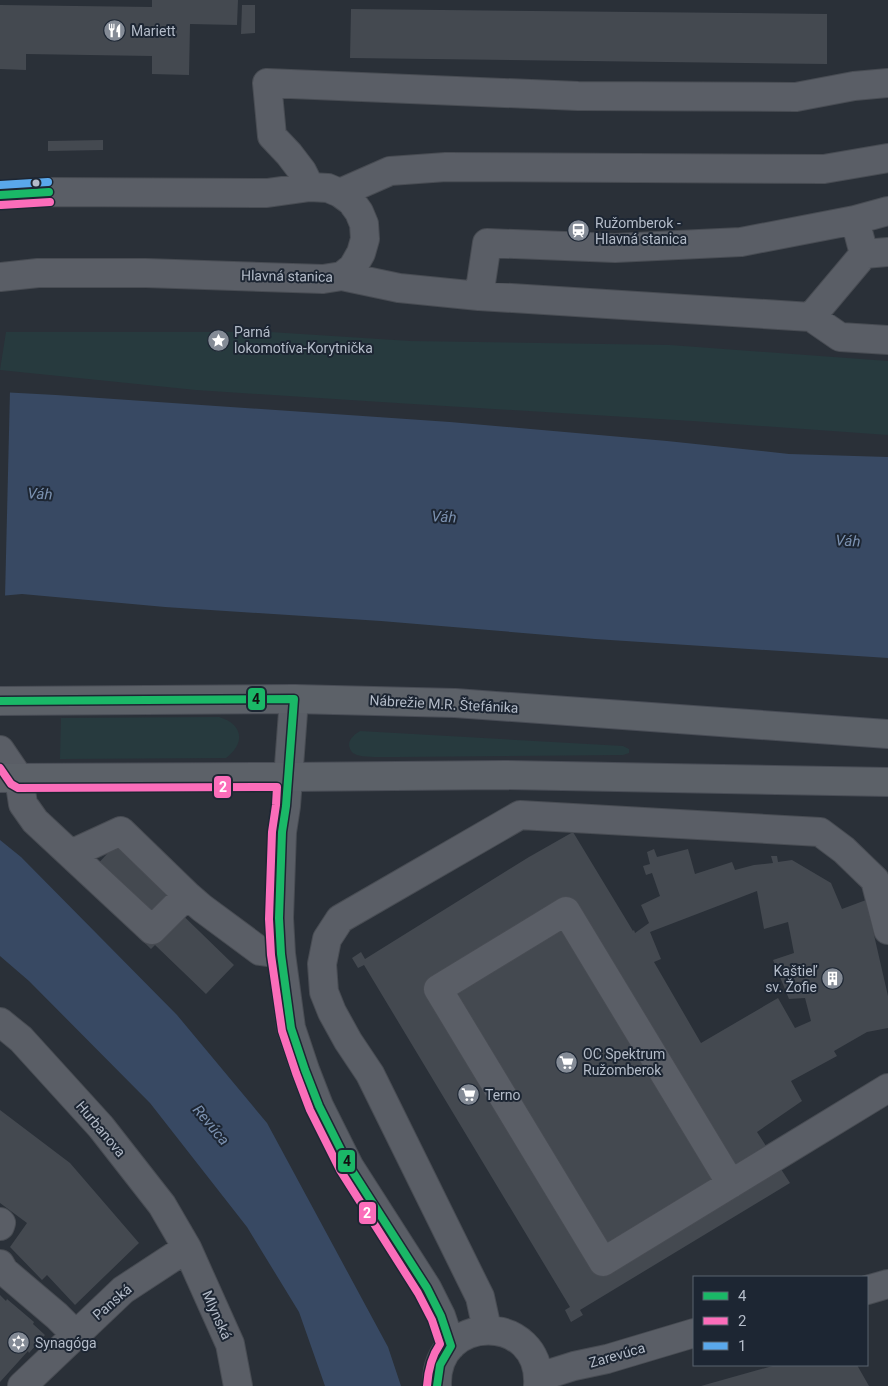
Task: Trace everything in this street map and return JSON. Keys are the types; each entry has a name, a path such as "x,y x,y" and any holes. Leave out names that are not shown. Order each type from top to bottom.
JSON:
{"main road":[{"name":"Nábrežie M.R. Štefánika","path":"0,702 294,699 455,703 888,734"},
{"path":"9,778 503,774 888,782"}],"street":[{"path":"310,187 302,171 272,136 266,83 578,96 796,97 854,86 888,83"},
{"path":"0,195 49,192 267,193 310,187 328,188 340,193 390,171 446,167 824,169 888,158"},
{"name":"Hlavná stanica","path":"0,278 38,273 146,273 323,278 342,276 352,267 362,253 365,239 364,224 359,212 340,193"},
{"path":"479,296 488,243 615,248 741,242 855,220 888,210"},
{"path":"811,318 876,253 855,220"},
{"path":"342,276 398,288 479,296 811,318 840,337 888,340"},
{"path":"294,699 286,806 282,832 279,918 281,954 291,1028 319,1106 349,1166 427,1288 442,1316 451,1346"},
{"path":"0,750 9,778 35,821 152,930 187,895"},
{"path":"437,1386 440,1364 451,1346 461,1337 487,1329 480,1296 370,1074 348,1041 332,1012 324,992 322,964 327,939 340,919 520,815 820,832 844,850 875,880 888,930"},
{"path":"72,854 121,831 202,908 260,951 281,954"},
{"path":"731,1184 566,911 438,989 603,1262 731,1184 888,1088"},
{"name":"Hurbanova","path":"0,1022 21,1038 101,1127 162,1205 187,1248"},
{"path":"0,1222 0,1226"},
{"name":"Panská","path":"22,1386 123,1290 187,1248"},
{"name":"Mlynská","path":"187,1248 230,1344 238,1386"},
{"path":"0,1264 4,1271 58,1316 75,1334"},
{"path":"868,1290 888,1284"},
{"name":"Zarevúca","path":"487,1329 512,1335 523,1343 537,1365 539,1382 574,1366 607,1359 693,1333"}],"green space":[{"path":"6,332 270,332 410,341 670,345 888,361 888,435 196,390 0,370"},
{"path":"219,717 233,724 239,734 237,746 226,758 60,759 61,718"},
{"path":"360,731 623,746 629,749 629,753 623,755 368,757 354,753 350,748 350,740"}],"water":[{"name":"Váh","path":"0,392 450,422 789,454 888,457 888,658 595,639 381,621 165,607 22,594 0,596"},
{"name":"Revúca","path":"0,840 21,857 177,1015 267,1123 388,1347 401,1386 325,1386 299,1312 247,1227 150,1103 29,981 0,956"}],"pier":[{"path":"0,390 10,390 5,598 0,598"}],"building":[{"path":"152,0 238,0 237,25 190,24 189,75 152,74 152,56 26,54 26,70 0,69 0,5 152,7"},
{"path":"242,5 255,5 255,33 241,34"},
{"path":"351,9 827,14 827,64 350,58"},
{"path":"103,140 103,150 48,151 48,141"},
{"path":"132,827 185,877 165,898 234,965 206,994 155,945 151,949 81,882"},
{"name":"OC Spektrum Ružomberok","path":"573,832 635,933 649,923 641,905 660,896 652,873 646,875 643,866 650,864 647,852 654,849 657,857 688,849 695,874 732,862 735,870 773,863 771,856 777,856 778,862 792,860 831,883 842,909 866,900 888,996 888,1028 867,1032 834,1051 837,1056 791,1081 802,1101 757,1132 790,1183 580,1310 583,1315 571,1322 565,1310 570,1307 364,965 358,968 352,958 361,952 365,959 529,857","holes":["757,891 764,929 788,922 794,953 773,960 789,999 805,998 811,1021 795,1028 778,998 701,1043 654,962 661,959 650,932"]},
{"path":"0,1110 70,1163 139,1243 75,1305 47,1275 42,1280 10,1247 27,1223 0,1203"},
{"name":"Synagóga","path":"0,1295 34,1322 33,1324 45,1335 0,1382"},
{"path":"772,1366 858,1366 869,1386 701,1386"}],"transit line":[{"name":"1","path":"0,185 48,182"},
{"name":"4","path":"0,195 49,192"},
{"name":"2","path":"1,205 50,202"},
{"name":"4","path":"0,701 294,699 286,806 282,832 279,918 281,954 291,1028 319,1106 349,1166 427,1288 441,1316 451,1346 440,1365 437,1386"},
{"name":"2","path":"0,768 11,784 18,788 277,787 272,832 269,919 271,955 282,1031 310,1110 340,1170 418,1293 432,1320 440,1344 430,1364 427,1386"}],"place":[{"name":"Mariett","path":"115,31"},
{"name":"Ružomberok - Hlavná stanica","path":"579,231"},
{"name":"Parná lokomotíva-Korytnička","path":"218,340"},
{"name":"Kaštieľ sv. Žofie","path":"833,979"},
{"name":"OC Spektrum Ružomberok","path":"567,1062"},
{"name":"Terno","path":"469,1095"},
{"name":"Synagóga","path":"19,1343"}]}
